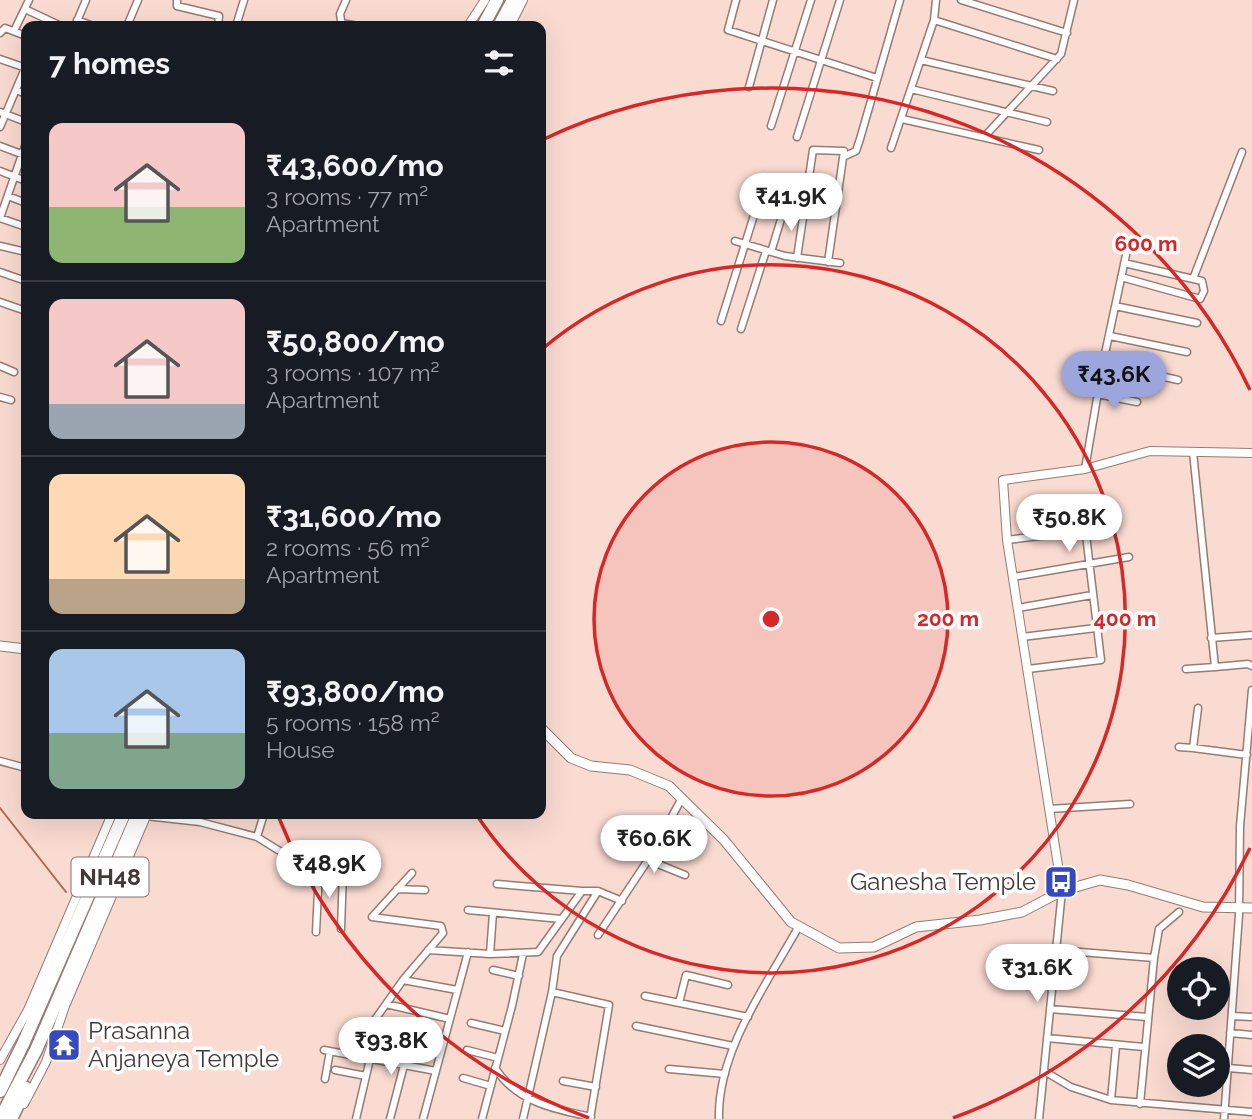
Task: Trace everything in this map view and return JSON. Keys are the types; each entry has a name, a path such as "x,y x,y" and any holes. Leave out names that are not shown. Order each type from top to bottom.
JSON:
{"highway":[{"path":"486,21 497,0"},
{"path":"502,21 513,0"},
{"name":"NH48","path":"0,1091 122,819"},
{"name":"NH48","path":"0,1119 36,1050 142,819"},
{"path":"12,1119 46,1048 58,999"},
{"path":"0,1072 18,1039 34,1020"}],"main road":[{"path":"0,646 21,648"},
{"path":"546,733 571,758 591,766 630,770 669,786 724,840 791,922 839,948 874,947 916,927 1022,912 1062,891 1100,880 1128,885 1203,907 1252,908"}],"street":[{"path":"14,31 29,0"},
{"path":"129,21 138,0"},
{"path":"177,0 177,6 219,16 218,21"},
{"path":"238,21 244,0"},
{"path":"341,21 340,14 345,0"},
{"path":"471,21 485,0"},
{"path":"512,21 523,0"},
{"path":"736,0 728,30 877,78"},
{"path":"749,87 774,0"},
{"path":"771,126 811,0"},
{"path":"797,137 840,0"},
{"path":"844,157 856,151 900,0"},
{"path":"891,148 934,20 936,0"},
{"path":"961,0 1067,33"},
{"path":"984,137 1061,54 1074,0"},
{"path":"77,21 85,1"},
{"path":"24,9 50,21"},
{"path":"934,20 1057,59"},
{"path":"0,33 5,28 21,34"},
{"path":"0,59 21,66"},
{"path":"921,60 1054,91"},
{"path":"0,127 2,113 21,79"},
{"path":"911,89 1047,122"},
{"path":"16,90 21,92"},
{"path":"2,113 21,120"},
{"path":"902,119 1039,150"},
{"path":"0,146 21,154"},
{"path":"797,258 813,150 844,151 828,262"},
{"path":"1193,279 1242,152"},
{"path":"21,162 5,196 0,218 21,225"},
{"path":"0,171 21,179"},
{"path":"721,321 760,196"},
{"path":"741,329 785,206"},
{"path":"735,241 797,258 840,263"},
{"path":"1085,469 1097,394 1129,241"},
{"path":"0,246 21,251"},
{"path":"1121,277 1200,299 1203,295 1204,285 1193,279 1124,263"},
{"path":"0,272 21,279"},
{"path":"0,302 21,309"},
{"path":"1115,306 1197,323"},
{"path":"1110,335 1187,352"},
{"path":"1103,363 1178,380"},
{"path":"0,366 14,372"},
{"path":"1097,394 1136,402"},
{"path":"0,397 11,400"},
{"path":"1039,1119 1062,891 1007,540 1003,480 1085,469 1150,451 1252,453"},
{"path":"1193,452 1215,667"},
{"path":"1007,540 1084,531 1101,660 1028,669"},
{"path":"1013,577 1129,557"},
{"path":"1018,608 1092,595"},
{"path":"1023,637 1096,628"},
{"path":"1211,638 1252,635"},
{"path":"1186,669 1248,664 1252,666"},
{"path":"1252,690 1240,826 1240,908 1230,1033 1252,1035"},
{"path":"1193,748 1198,708"},
{"path":"1179,747 1247,755"},
{"path":"0,761 21,767"},
{"path":"598,935 648,860 682,797"},
{"path":"1049,809 1130,804"},
{"path":"0,1060 28,1010 110,819"},
{"path":"12,1119 27,1099 46,1062 65,1006 142,819"},
{"path":"204,819 257,837 298,859 303,866 343,872 341,929"},
{"path":"257,837 262,819"},
{"path":"648,860 685,875"},
{"path":"316,932 319,870"},
{"path":"351,1055 404,980 443,933 442,926 372,917 412,873"},
{"path":"497,884 598,891 622,901"},
{"path":"397,889 425,890"},
{"path":"428,950 490,954 538,952 582,891"},
{"path":"523,1119 552,992 557,956 598,891"},
{"path":"468,910 561,919"},
{"path":"1140,1104 1147,1017 1159,929 1179,912"},
{"path":"490,954 493,913"},
{"path":"719,1119 718,1096 733,1046 799,926"},
{"path":"1056,950 1154,958"},
{"path":"424,1119 468,952"},
{"path":"481,1119 523,954"},
{"path":"493,970 519,976"},
{"path":"679,1003 685,975 728,985"},
{"path":"404,980 457,990"},
{"path":"495,1068 509,1085 527,1099 590,1118 609,1005 552,992"},
{"path":"645,996 748,1017"},
{"path":"386,1004 450,1019"},
{"path":"1051,1009 1147,1017"},
{"path":"1232,1016 1252,1017"},
{"path":"471,1023 505,1031"},
{"path":"636,1026 733,1046"},
{"path":"368,1031 443,1045"},
{"path":"1047,1038 1144,1047"},
{"path":"1111,1100 1116,1046"},
{"path":"467,1050 498,1058"},
{"path":"325,1079 327,1051 436,1071"},
{"path":"356,1119 370,1059"},
{"path":"390,1119 404,1065"},
{"path":"1230,1068 1252,1070"},
{"path":"669,1069 725,1074"},
{"path":"335,1070 366,1076"},
{"path":"1044,1071 1071,1087 1111,1100 1252,1112"},
{"path":"463,1078 491,1086"},
{"path":"563,1081 596,1087"},
{"path":"1224,1119 1226,1097"}],"waterway":[{"path":"0,808 66,892"}],"place":[{"name":"Ganesha Temple","path":"1061,882"},
{"name":"Prasanna Anjaneya Temple","path":"64,1045"}]}
